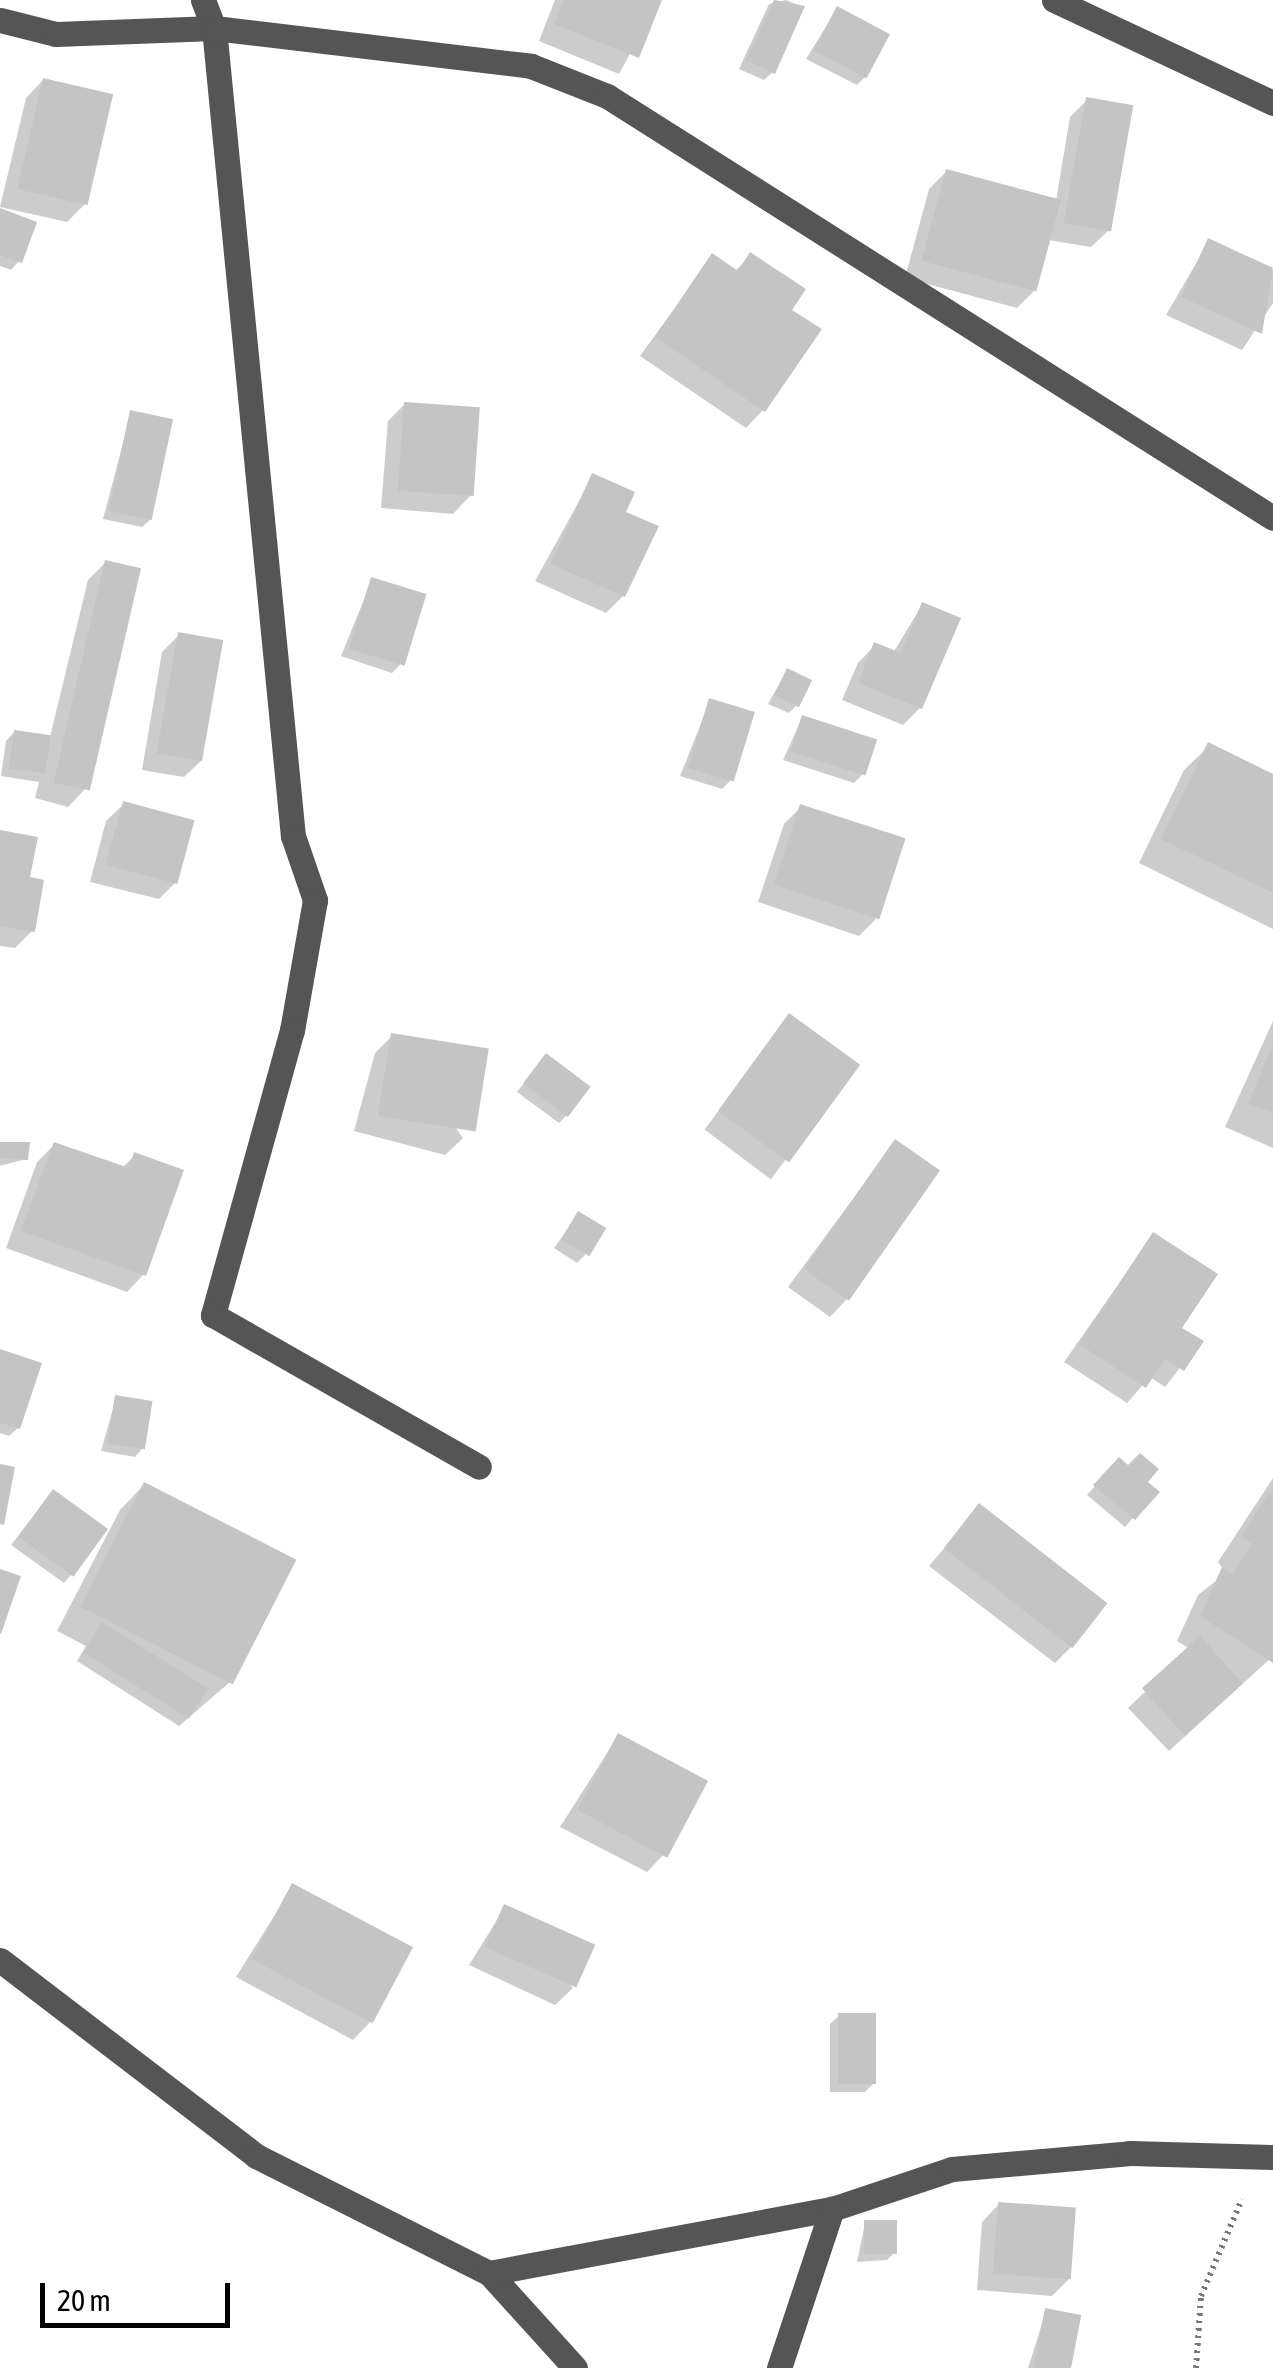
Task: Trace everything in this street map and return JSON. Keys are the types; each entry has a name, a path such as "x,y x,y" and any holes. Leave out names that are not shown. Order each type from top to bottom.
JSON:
{"street":[{"path":"203,0 214,28 293,836 315,900 292,1030 213,1315 479,1467"},
{"path":"1054,0 1273,103"},
{"path":"0,20 56,34 214,28 437,48 532,66 607,96 1273,518"},
{"path":"0,1960 256,2156 489,2272 575,2368"},
{"path":"489,2272 832,2209 952,2169 1130,2153 1266,2156"},
{"path":"779,2368 832,2209"}],"path":[{"path":"1196,2368 1201,2296 1266,2156"}],"building":[{"path":"564,0 662,0 639,58 554,24"},
{"path":"774,0 805,6 775,74 746,60"},
{"path":"837,6 890,34 867,78 814,50"},
{"path":"43,78 113,94 88,205 17,189"},
{"path":"1086,97 1133,105 1111,231 1064,223"},
{"path":"946,169 1061,200 1036,292 921,261"},
{"path":"0,208 37,222 22,263 0,255"},
{"path":"1208,238 1273,268 1262,334 1181,297"},
{"path":"750,252 806,289 792,310 822,329 765,412 655,337 712,253 738,271"},
{"path":"404,402 480,407 474,496 398,491"},
{"path":"130,410 173,419 152,520 109,511"},
{"path":"592,473 635,492 626,512 659,526 625,597 551,564"},
{"path":"105,560 141,568 90,790 54,782"},
{"path":"371,577 426,594 405,666 349,649"},
{"path":"922,602 961,618 922,709 858,683 874,642 901,653"},
{"path":"178,632 223,640 202,761 157,753"},
{"path":"787,668 812,680 799,707 774,695"},
{"path":"709,698 755,712 734,782 688,768"},
{"path":"802,715 877,739 865,776 790,751"},
{"path":"14,730 51,735 45,774 9,769"},
{"path":"1208,742 1273,774 1273,893 1161,839"},
{"path":"123,801 194,820 177,884 106,865"},
{"path":"800,804 906,838 879,919 774,885"},
{"path":"0,830 38,837 30,877 44,880 35,932 0,926"},
{"path":"789,1013 860,1065 789,1163 718,1111"},
{"path":"391,1033 489,1048 476,1131 378,1116"},
{"path":"1273,1045 1273,1113 1248,1103"},
{"path":"546,1053 591,1087 568,1117 523,1083"},
{"path":"895,1139 940,1171 849,1301 804,1269"},
{"path":"0,1142 30,1142 28,1160 0,1158"},
{"path":"54,1142 129,1168 134,1152 184,1170 146,1276 21,1231"},
{"path":"578,1211 606,1228 589,1256 561,1239"},
{"path":"1153,1232 1218,1274 1182,1328 1204,1341 1184,1371 1165,1359 1146,1388 1079,1344"},
{"path":"0,1349 42,1363 20,1429 0,1423"},
{"path":"115,1395 153,1401 145,1449 107,1443"},
{"path":"1140,1453 1159,1469 1148,1482 1160,1492 1135,1520 1093,1485 1119,1457 1128,1465"},
{"path":"0,1464 15,1467 4,1525 0,1524"},
{"path":"144,1482 296,1560 233,1684 80,1607"},
{"path":"53,1489 108,1529 73,1577 18,1537"},
{"path":"1269,1492 1273,1495 1273,1663 1200,1616 1222,1567 1233,1574 1252,1543 1241,1537"},
{"path":"979,1503 1107,1603 1072,1648 944,1548"},
{"path":"0,1569 21,1576 1,1634 0,1633"},
{"path":"102,1622 208,1688 189,1719 83,1653"},
{"path":"1200,1636 1243,1684 1185,1736 1142,1688"},
{"path":"618,1733 708,1781 667,1858 577,1810"},
{"path":"292,1883 413,1947 373,2023 252,1959"},
{"path":"504,1904 595,1945 576,1988 485,1947"},
{"path":"838,2013 876,2013 876,2084 838,2084"},
{"path":"998,2202 1076,2207 1071,2279 993,2274"},
{"path":"864,2220 897,2220 897,2254 864,2254"},
{"path":"1045,2308 1081,2315 1071,2368 1034,2367"}]}
